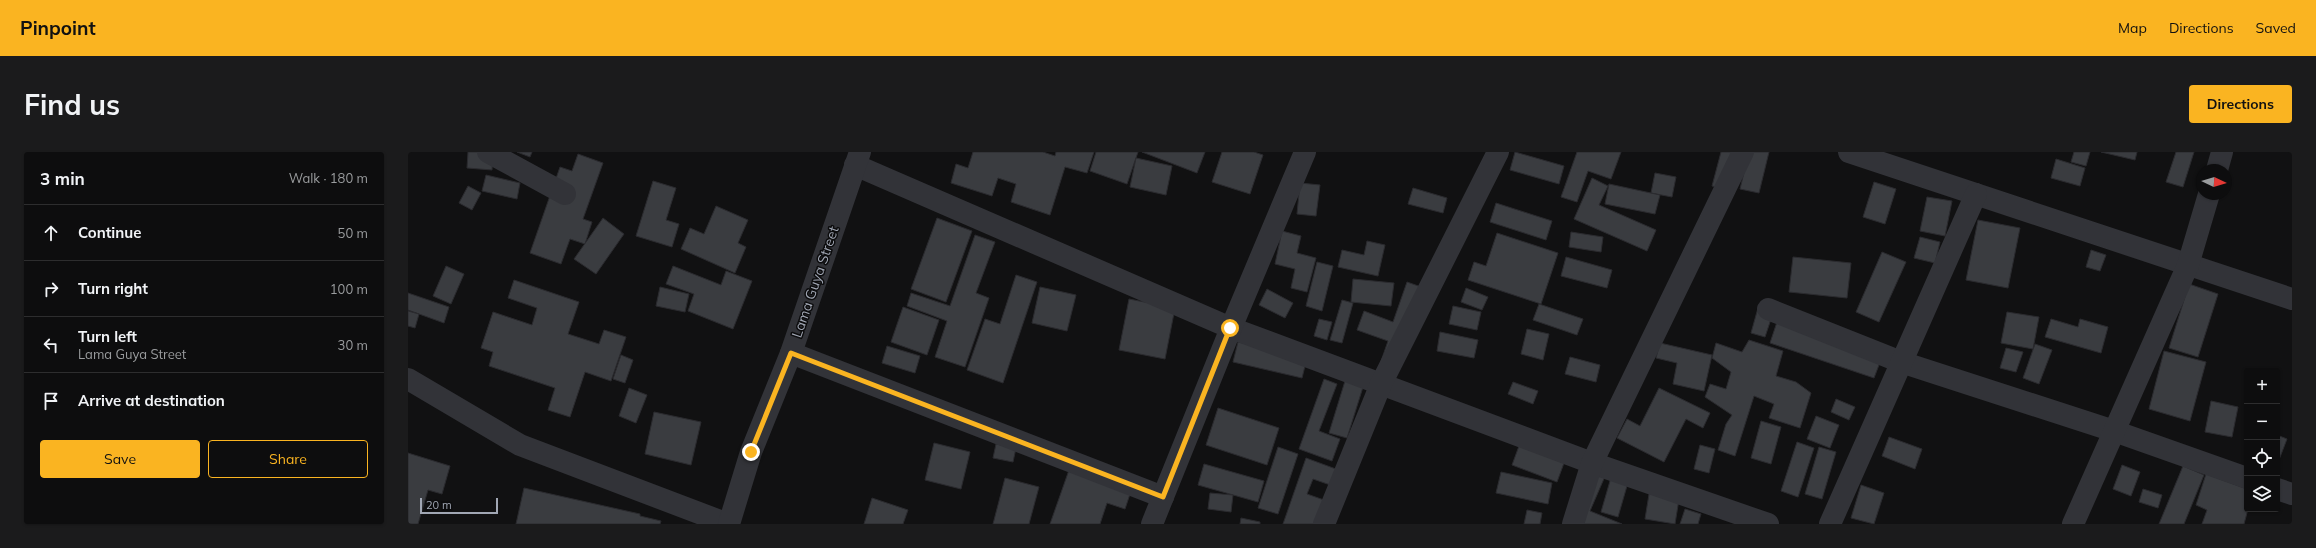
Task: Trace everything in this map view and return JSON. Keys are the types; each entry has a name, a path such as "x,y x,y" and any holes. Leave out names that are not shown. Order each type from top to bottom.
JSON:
{"street":[{"path":"488,152 565,194"},
{"path":"1152,524 1230,328 1305,152"},
{"path":"1324,524 1381,384 1498,152"},
{"path":"1573,524 1592,464 1743,152"},
{"path":"1849,152 2292,299"},
{"path":"2219,164 2222,152"},
{"path":"857,159 1230,328 1592,464 1768,524"},
{"name":"Lama Guya Street","path":"729,524 751,452 791,353 857,159"},
{"path":"1830,524 1976,194"},
{"path":"2073,524 2188,265 2207,200"},
{"path":"1768,309 1901,362 2114,431 2244,477"},
{"path":"791,353 1163,497"},
{"path":"408,379 520,445 729,524"},
{"path":"2280,490 2292,494"}],"building":[{"path":"468,152 493,152 492,170 467,168"},
{"path":"517,152 532,152 530,157"},
{"path":"973,152 1043,152 1055,156 1056,152 1094,152 1087,173 1065,167 1050,215 1011,202 1016,184 998,178 992,196 951,183 956,164 968,168"},
{"path":"1096,152 1138,152 1127,184 1090,171"},
{"path":"1142,152 1205,152 1197,173"},
{"path":"1222,152 1254,152 1263,155 1250,194 1212,182"},
{"path":"1515,152 1564,166 1559,184 1510,170"},
{"path":"1577,152 1621,152 1611,179 1588,171 1577,202 1561,197"},
{"path":"1721,152 1742,152 1732,191 1712,186"},
{"path":"1749,152 1769,152 1759,193 1740,189"},
{"path":"2074,152 2090,152 2086,166 2071,162"},
{"path":"2101,152 2137,152 2135,160"},
{"path":"2176,152 2194,152 2183,187 2166,182"},
{"path":"578,154 603,163 583,219 592,222 585,244 570,239 561,264 530,253 560,167 572,171"},
{"path":"1136,158 1172,166 1166,195 1130,187"},
{"path":"2056,159 2085,168 2080,186 2051,178"},
{"path":"1655,173 1676,177 1672,197 1651,193"},
{"path":"486,175 520,183 517,199 482,191"},
{"path":"1592,178 1608,186 1599,205 1656,230 1647,251 1574,219"},
{"path":"653,181 676,188 666,220 679,224 672,247 636,236"},
{"path":"1874,182 1896,189 1885,224 1863,217"},
{"path":"1300,183 1320,185 1316,216 1297,214"},
{"path":"1609,184 1660,195 1655,214 1605,204"},
{"path":"468,186 481,193 472,210 459,203"},
{"path":"1413,188 1447,198 1443,213 1408,204"},
{"path":"1927,197 1952,201 1945,236 1920,231"},
{"path":"1496,203 1552,221 1546,240 1490,222"},
{"path":"716,206 748,220 738,243 746,247 735,273 681,249 690,228 704,234"},
{"path":"603,218 624,234 596,274 574,259"},
{"path":"937,218 972,231 946,302 911,289"},
{"path":"1978,220 2020,228 2008,288 1966,280"},
{"path":"1282,231 1301,236 1297,253 1316,258 1307,292 1291,288 1295,269 1275,264"},
{"path":"1571,232 1603,237 1601,252 1569,247"},
{"path":"1497,233 1558,253 1541,304 1468,280 1474,262 1486,266"},
{"path":"975,235 995,242 976,293 989,298 965,367 935,357 947,321 907,306 911,293 950,306"},
{"path":"1920,237 1940,242 1935,263 1914,258"},
{"path":"1367,241 1385,245 1378,276 1338,267 1342,250 1364,255"},
{"path":"2091,250 2106,255 2100,271 2086,267"},
{"path":"1882,252 1906,262 1879,322 1856,312"},
{"path":"1566,257 1612,270 1607,288 1561,276"},
{"path":"1793,257 1851,263 1847,298 1789,292"},
{"path":"1317,262 1333,266 1322,311 1306,306"},
{"path":"446,266 464,274 451,304 433,296"},
{"path":"673,266 721,285 726,271 752,281 733,329 688,311 694,294 666,284"},
{"path":"1016,275 1037,282 1003,383 967,370 985,319 1000,324"},
{"path":"1353,279 1394,283 1391,306 1351,302"},
{"path":"514,280 579,302 568,334 599,344 604,330 626,337 611,381 585,372 570,417 548,410 555,388 489,366 493,352 481,348 493,312 532,325 537,308 508,298"},
{"path":"1407,282 1424,288 1379,367 1388,341 1357,330 1364,311 1393,322"},
{"path":"2189,284 2218,294 2198,357 2169,348"},
{"path":"660,287 689,294 685,312 656,306"},
{"path":"1040,287 1076,295 1067,331 1032,323"},
{"path":"1466,288 1488,297 1482,310 1461,302"},
{"path":"1267,289 1293,303 1285,318 1259,305"},
{"path":"408,293 449,307 444,323 408,310"},
{"path":"1129,299 1175,308 1165,359 1119,350"},
{"path":"1342,300 1353,303 1342,343 1330,340"},
{"path":"1539,304 1583,319 1577,335 1533,320"},
{"path":"1453,306 1481,312 1477,330 1449,324"},
{"path":"903,307 939,320 927,355 891,342"},
{"path":"1758,308 1773,313 1765,337 1751,333"},
{"path":"408,311 419,314 415,328 408,326"},
{"path":"2007,312 2039,317 2033,349 2001,343"},
{"path":"1319,319 1332,322 1327,340 1314,336"},
{"path":"2051,319 2078,327 2080,319 2108,327 2101,353 2045,337"},
{"path":"1777,322 1882,357 1874,378 1770,343"},
{"path":"1527,329 1549,334 1543,360 1521,354"},
{"path":"1440,332 1478,340 1474,358 1437,351"},
{"path":"1749,340 1783,351 1776,376 1796,382 1811,393 1800,428 1769,418 1774,404 1754,396 1735,456 1718,450 1726,424 1732,415 1705,397 1710,384 1726,389 1731,372 1712,358 1716,343 1742,352"},
{"path":"1238,342 1307,358 1302,378 1233,362"},
{"path":"1660,343 1712,355 1704,391 1673,384 1677,363 1656,358"},
{"path":"2035,344 2052,350 2039,384 2023,378"},
{"path":"887,346 920,356 915,373 882,363"},
{"path":"2006,348 2023,352 2016,372 2000,368"},
{"path":"2164,351 2206,362 2190,421 2149,409"},
{"path":"621,355 633,360 625,383 613,379"},
{"path":"1570,357 1600,365 1596,382 1565,374"},
{"path":"1324,379 1337,384 1319,431 1340,439 1332,461 1299,449"},
{"path":"1345,381 1363,387 1347,438 1329,433"},
{"path":"1513,382 1538,391 1533,404 1508,394"},
{"path":"629,388 647,395 636,423 619,416"},
{"path":"1659,388 1710,413 1703,428 1686,419 1664,462 1617,438 1627,419 1640,426"},
{"path":"1836,399 1855,407 1849,420 1831,412"},
{"path":"2211,401 2238,407 2232,437 2205,432"},
{"path":"1218,408 1279,428 1267,465 1206,445"},
{"path":"654,412 701,422 691,465 645,454"},
{"path":"1816,416 1839,425 1830,448 1807,439"},
{"path":"1761,421 1781,427 1771,464 1751,458"},
{"path":"2280,436 2287,439 2280,457"},
{"path":"1889,437 1922,449 1915,469 1882,456"},
{"path":"1797,442 1814,448 1798,497 1781,491"},
{"path":"934,443 970,452 961,489 925,480"},
{"path":"996,444 1016,448 1013,462 993,458"},
{"path":"1700,445 1715,449 1709,473 1694,469"},
{"path":"1519,446 1564,463 1557,482 1512,465"},
{"path":"1278,447 1298,454 1278,514 1258,508"},
{"path":"1819,447 1836,452 1822,499 1805,494"},
{"path":"408,453 450,466 442,494 428,490 418,524 408,524"},
{"path":"1306,458 1344,472 1339,488 1313,479 1307,494 1338,505 1331,524 1283,524"},
{"path":"1204,464 1264,481 1258,502 1198,485"},
{"path":"2122,465 2140,472 2131,496 2113,489"},
{"path":"2183,466 2204,475 2184,524 2159,524"},
{"path":"1589,467 1606,474 1590,511 1622,524 1565,524"},
{"path":"1069,470 1130,494 1125,509 1107,503 1100,524 1050,524"},
{"path":"1501,472 1552,483 1548,504 1496,493"},
{"path":"1612,474 1629,479 1618,517 1601,512"},
{"path":"2206,474 2244,488 2244,512 2247,512 2244,524 2202,524 2207,510 2196,505"},
{"path":"1005,478 1039,487 1029,524 993,524"},
{"path":"1861,485 1884,493 1874,524 1851,518"},
{"path":"524,488 640,514 640,516 661,521 660,524 516,524"},
{"path":"1650,488 1680,493 1675,524 1645,519"},
{"path":"2143,489 2162,495 2158,508 2139,502"},
{"path":"1210,493 1233,495 1231,512 1208,509"},
{"path":"872,498 908,510 903,524 864,524"},
{"path":"1685,509 1701,514 1698,524 1680,524"},
{"path":"1527,510 1542,513 1540,524 1524,524"},
{"path":"1241,518 1260,522 1260,524 1240,524"}],"route":[{"path":"751,452 791,353 1163,497 1230,328"}]}
